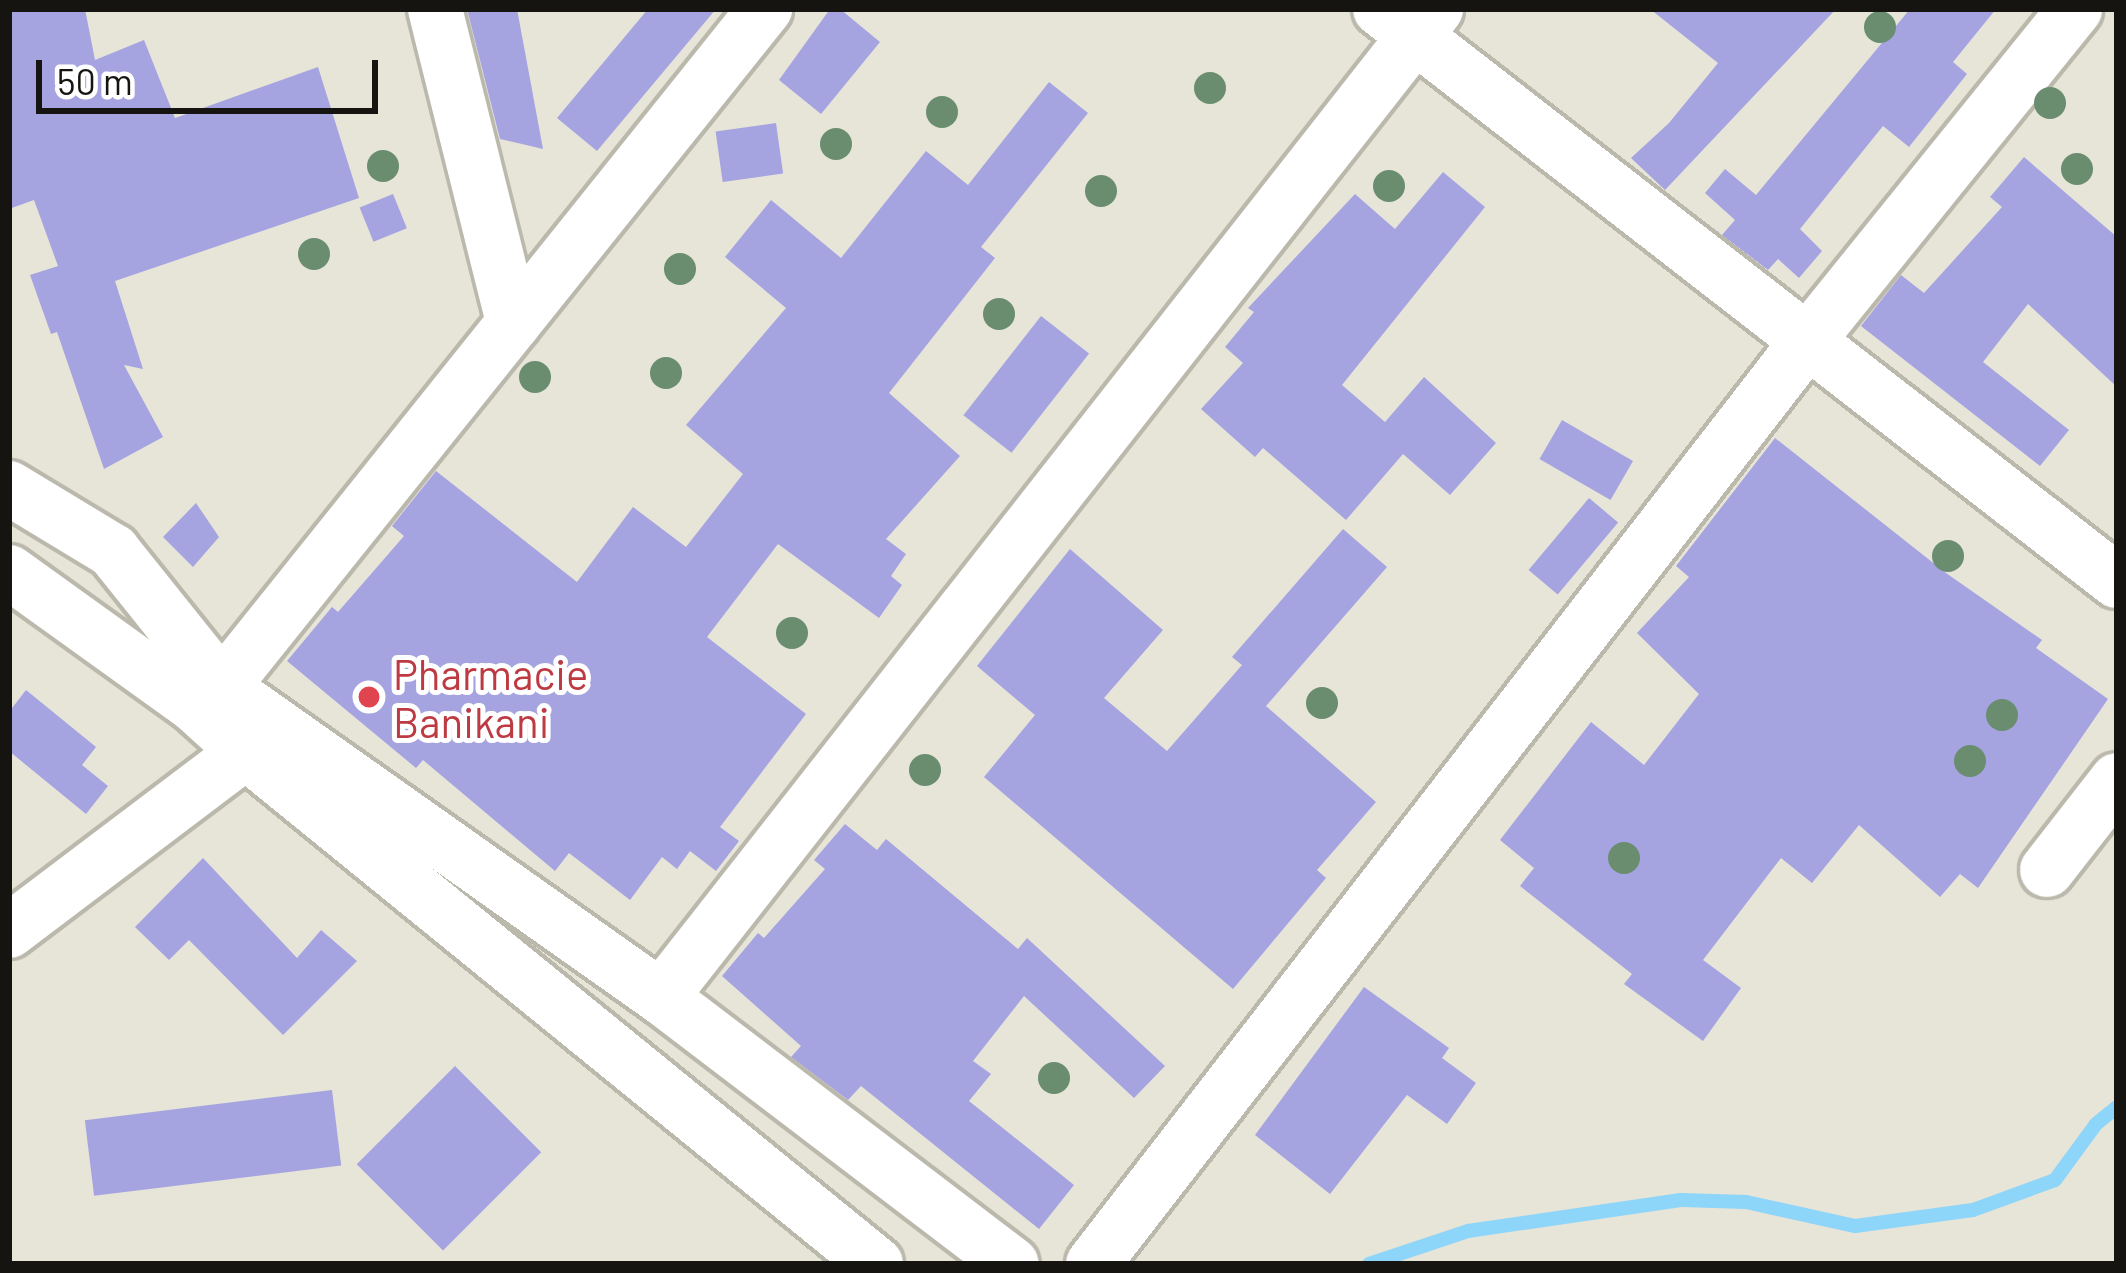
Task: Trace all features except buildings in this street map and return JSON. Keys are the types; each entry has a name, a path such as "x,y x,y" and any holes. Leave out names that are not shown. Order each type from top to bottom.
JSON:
{"street":[{"path":"435,9 513,323"},
{"path":"207,695 765,9"},
{"path":"1093,1264 1809,339 2075,9"},
{"path":"661,997 1410,18 2117,581"},
{"path":"9,488 113,551 245,752 876,1264"},
{"path":"9,572 207,695 661,997 1012,1264"},
{"path":"9,931 245,752"},
{"path":"2047,870 2117,780"}],"waterway":[{"path":"1369,1264 1468,1231 1681,1200 1746,1202 1855,1226 1973,1210 2055,1180 2096,1124 2117,1107"}],"place":[{"name":"Pharmacie Banikani","path":"369,697"}]}
